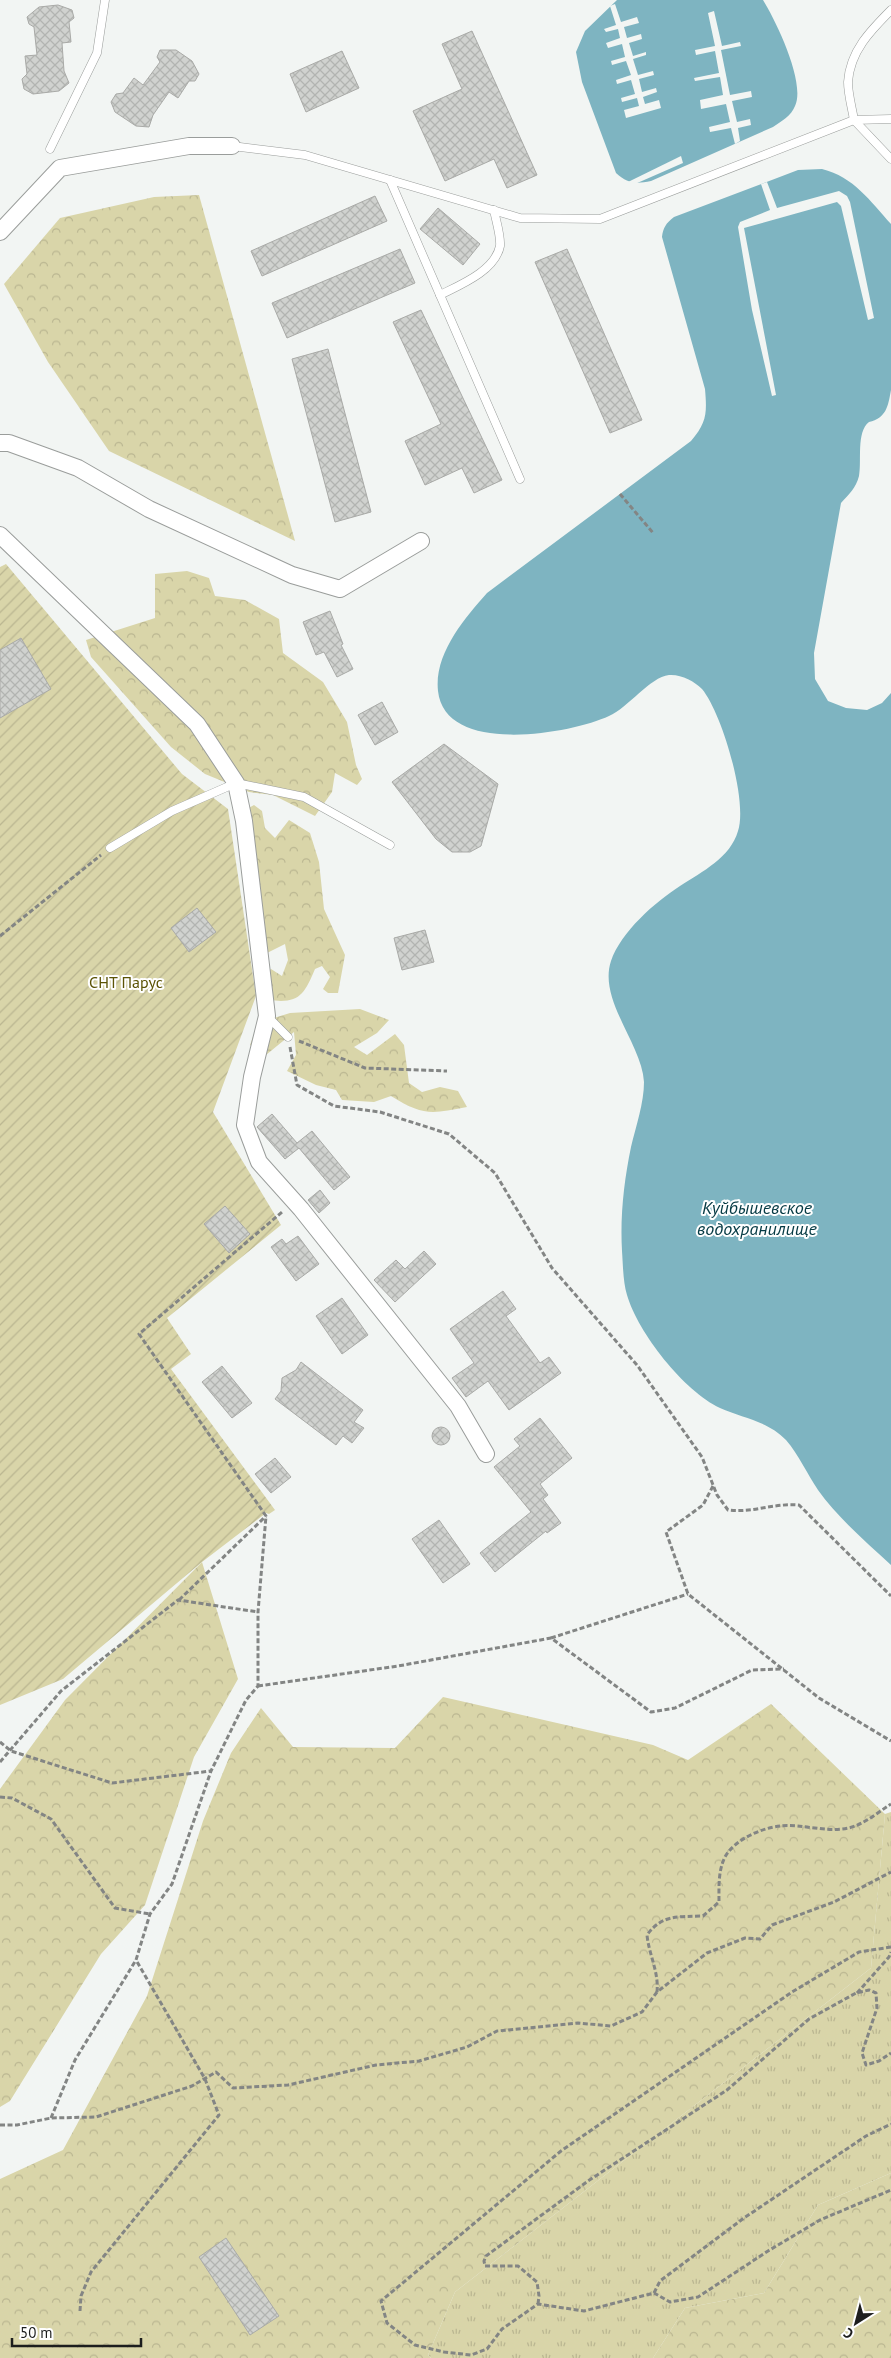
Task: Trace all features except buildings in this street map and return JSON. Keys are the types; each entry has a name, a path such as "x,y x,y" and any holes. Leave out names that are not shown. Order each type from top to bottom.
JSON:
{"street":[{"path":"0,232 60,168 189,146 232,146"},
{"path":"0,443 8,443 78,468 149,508 292,575 340,589 422,541"},
{"path":"0,535 197,724 236,783 244,821 267,1016 252,1077 245,1125 259,1162 294,1202 458,1406 486,1454"}],"lane":[{"path":"50,149 97,52 106,0"},
{"path":"891,10 870,32 853,58 848,82 854,120 891,159"},
{"path":"232,146 305,155 520,218 600,219 854,120 891,119"},
{"path":"390,180 520,479"},
{"path":"440,295 476,277 490,264 500,246 494,210"},
{"path":"110,848 172,811 236,783 304,797 390,845"},
{"path":"267,1016 288,1037"}],"path":[{"path":"620,494 654,534"},
{"path":"0,936 110,848"},
{"path":"288,1037 365,1068 447,1071"},
{"path":"288,1037 297,1085 334,1106 380,1112 449,1134 495,1174 552,1268 637,1365 702,1456 717,1495 728,1510 745,1512 783,1504 799,1505 891,1596"},
{"path":"51,2118 75,2060 136,1960 150,1914 172,1884 211,1771 246,1700 258,1686 258,1612 266,1516 139,1334 294,1202"},
{"path":"714,1485 703,1505 666,1532 688,1594 819,1698 891,1741"},
{"path":"0,1762 61,1691 178,1600 266,1516"},
{"path":"258,1686 398,1666 551,1638 688,1594"},
{"path":"178,1600 258,1612"},
{"path":"551,1638 651,1712 675,1708 752,1670 784,1669"},
{"path":"0,1742 11,1751 112,1783 211,1771"},
{"path":"0,1797 12,1798 51,1819 115,1908 150,1914"},
{"path":"657,1992 657,1973 648,1951 647,1935 656,1923 680,1917 703,1916 719,1902 718,1878 725,1857 739,1841 760,1831 780,1826 816,1830 855,1826 891,1804"},
{"path":"0,2125 17,2125 51,2118 96,2117 192,2086 216,2072 234,2088 288,2085 376,2065 419,2061 467,2047 497,2031 578,2023 611,2026 642,2012 657,1992 707,1953 745,1938 760,1939 772,1924 834,1902 891,1872"},
{"path":"891,1947 859,1952 792,1992 561,2151 381,2301 387,2323 415,2345 470,2357 487,2349 502,2329 538,2304 540,2296 537,2282 518,2266 485,2266 486,2256 588,2181 727,2090 809,2020 856,1993 869,1990 876,1993 877,2008 862,2053 866,2064 879,2062 891,2053"},
{"path":"856,1993 889,1957 891,1952"},
{"path":"80,2311 81,2296 91,2272 220,2115 205,2079 136,1960"},
{"path":"654,2293 660,2281 744,2218 866,2136 891,2124"},
{"path":"538,2304 584,2311 654,2293 670,2302 698,2297 768,2251 820,2220 891,2190"}],"green space":[{"path":"199,195 295,541 109,451 48,362 4,284 60,218 154,197"},
{"name":"СНТ Парус","path":"6,564 182,774 228,809 256,996 213,1112 281,1225 167,1318 191,1354 171,1369 275,1510 269,1514 266,1513 202,1562 63,1679 0,1705 0,567"},
{"path":"187,571 209,578 215,596 245,600 279,619 283,653 323,682 347,722 356,765 362,779 357,785 335,773 332,792 315,816 273,795 249,792 205,774 171,747 91,657 86,640 155,618 155,574"},
{"path":"254,805 262,811 265,828 275,838 289,820 310,833 319,862 324,909 345,955 338,993 328,993 323,989 330,977 322,966 315,969 304,991 299,996 287,1001 269,1000 259,982 271,969 282,976 288,960 285,944 267,953 236,815"},
{"path":"360,1009 389,1020 377,1033 354,1047 367,1055 395,1034 404,1045 409,1083 422,1092 440,1087 458,1091 467,1107 428,1112 411,1107 391,1096 374,1102 342,1100 336,1090 316,1085 287,1071 296,1055 294,1032 266,1055 250,1045 258,1023 290,1013"},
{"path":"202,1562 238,1679 194,1757 145,1905 101,1954 10,2101 0,2107 0,1789 65,1700"},
{"path":"443,1697 653,1745 688,1760 771,1704 885,1814 871,1968 455,2292 428,2355 431,2358 0,2358 0,2179 63,2150 147,1996 203,1821 231,1753 261,1708 293,1747 395,1748"},
{"path":"891,1812 891,2173 818,2205 764,2293 685,2308 653,2358 431,2358 428,2355 455,2292 871,1968 885,1814"},
{"path":"891,2173 891,2358 653,2358 685,2308 764,2293 818,2205"}],"water":[{"path":"617,0 763,0 782,37 793,68 797,96 793,110 786,118 773,127 651,181 636,183 624,179 616,173 582,82 576,52 585,31"},
{"name":"Куйбышевское водохранилище","path":"822,169 843,178 861,191 891,224 891,390 883,415 869,422 862,433 858,480 852,491 841,503 814,653 815,679 828,701 846,708 867,710 882,703 891,693 891,1565 834,1510 818,1490 786,1440 763,1424 720,1408 706,1400 678,1375 664,1359 641,1326 627,1295 623,1273 623,1199 644,1082 636,1053 610,991 611,961 622,939 640,919 660,900 715,863 729,849 738,831 740,817 736,779 725,737 710,701 702,689 695,683 683,677 669,675 654,681 616,712 591,723 567,729 512,735 485,732 462,725 446,711 438,691 438,677 441,664 452,638 487,593 691,441 703,423 706,411 705,389 662,237 664,228 674,217 798,170"}],"pier":[{"path":"615,4 621,22 637,17 639,23 624,27 627,38 641,34 642,39 629,43 633,56 646,52 646,55 633,59 638,75 653,71 654,75 639,79 642,92 656,88 657,92 643,97 645,104 659,100 661,108 626,118 624,110 639,106 637,98 622,102 621,98 635,94 631,80 617,84 616,80 631,75 626,61 612,65 611,61 625,57 622,44 608,48 606,43 620,38 618,29 606,32 604,29 616,25 610,6"},
{"path":"714,11 722,46 740,42 741,46 721,50 730,95 751,91 752,97 732,101 737,122 750,119 751,125 738,128 740,141 735,144 731,128 710,132 709,127 730,122 726,104 701,109 700,100 723,95 720,77 695,81 694,78 719,73 715,51 696,55 695,50 715,46 708,13"},
{"path":"681,156 683,163 635,184 628,182"},
{"path":"767,182 777,208 839,191 847,196 850,202 874,318 868,320 841,206 837,202 744,228 776,395 772,396 752,310 738,227 740,222 770,210 761,184"}]}
